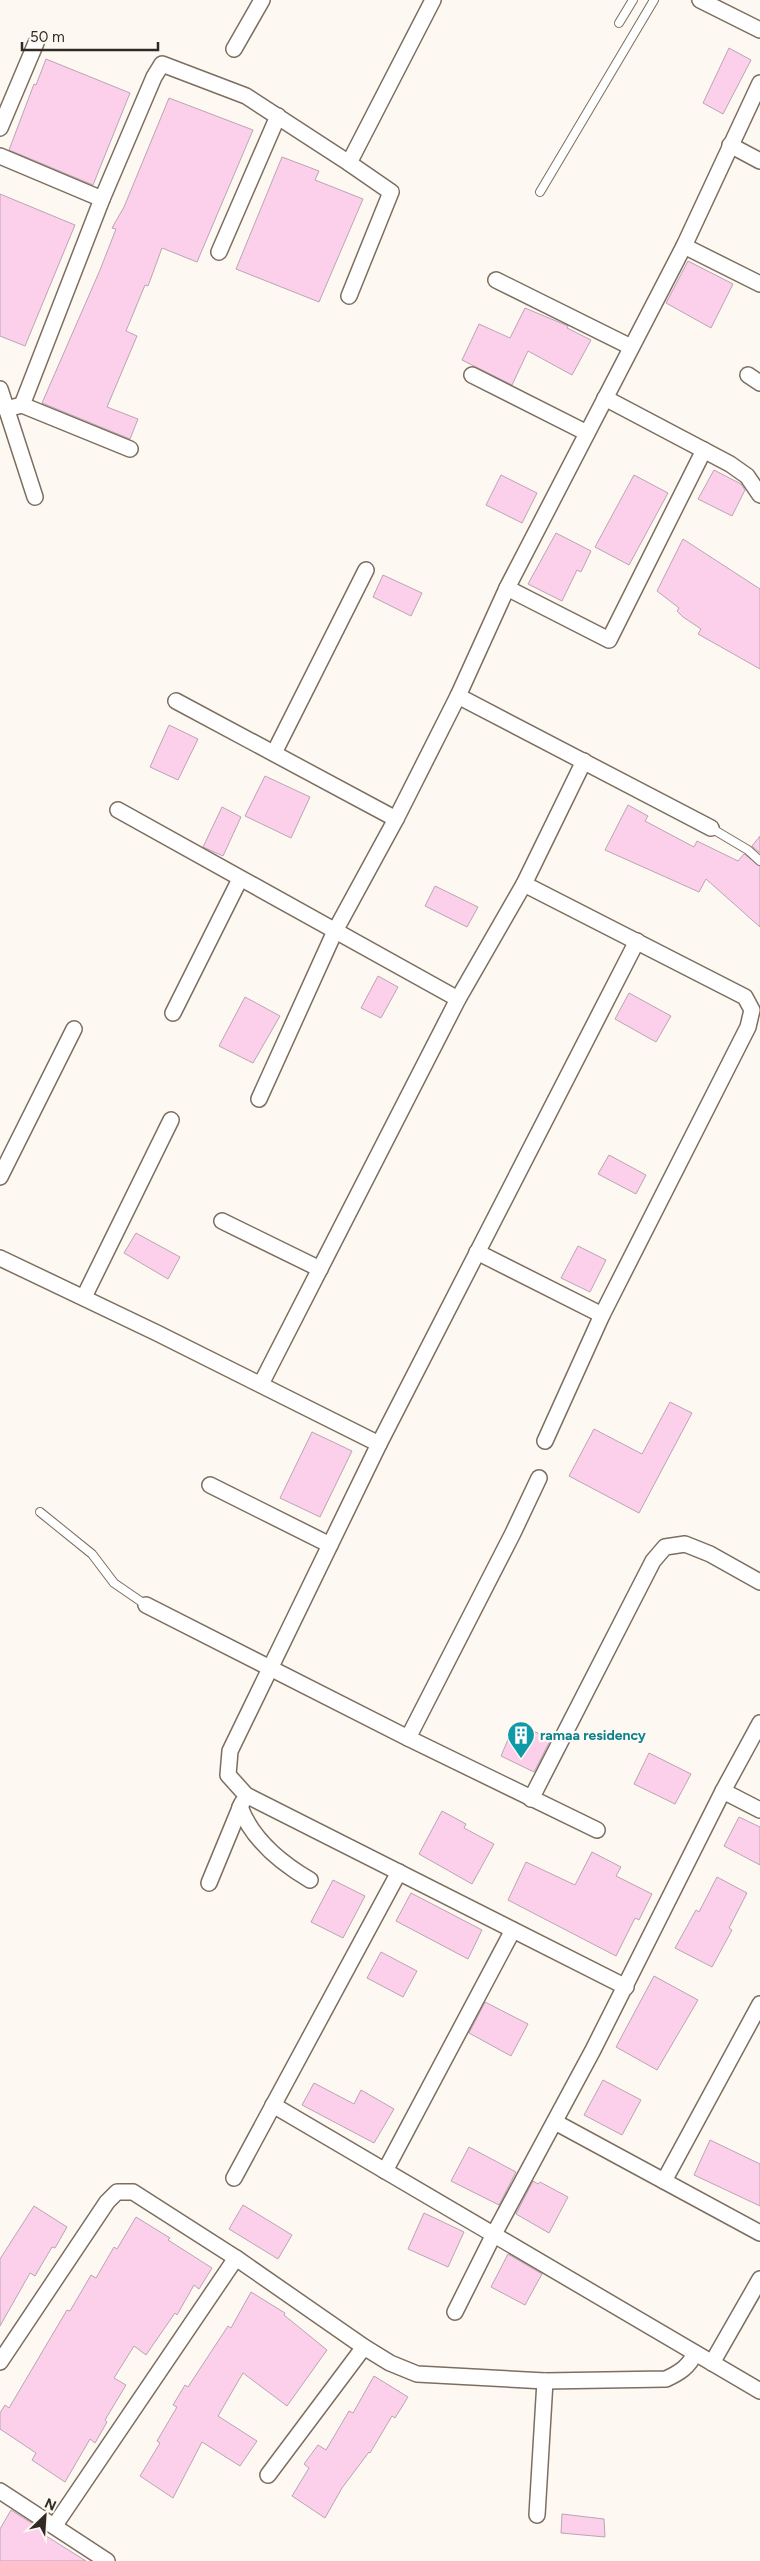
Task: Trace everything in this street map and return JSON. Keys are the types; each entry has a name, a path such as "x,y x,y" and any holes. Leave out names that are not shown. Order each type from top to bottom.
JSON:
{"street":[{"path":"234,49 262,0"},
{"path":"700,0 760,30"},
{"path":"349,163 431,1"},
{"path":"0,128 36,43"},
{"path":"22,405 102,200 154,77 162,64 246,96 391,192 349,296"},
{"path":"258,1099 335,932 396,819 458,696 507,588 684,246 760,83"},
{"path":"219,252 278,116"},
{"path":"730,145 760,161"},
{"path":"0,156 102,200"},
{"path":"684,246 760,284"},
{"path":"496,280 631,347"},
{"path":"472,375 587,433"},
{"path":"0,389 34,497"},
{"path":"605,398 704,450 747,476 760,495"},
{"path":"6,408 22,405 130,449"},
{"path":"507,588 609,640 704,450"},
{"path":"274,753 366,570"},
{"path":"458,696 711,828"},
{"path":"176,701 396,819"},
{"path":"261,1384 458,999 524,884 584,761"},
{"path":"118,810 458,999"},
{"path":"173,1013 240,879"},
{"path":"524,884 637,940 745,997 752,1010 748,1027 602,1315 545,1441"},
{"path":"310,1880 284,1865 245,1820 243,1801 228,1775 230,1751 379,1444 637,940"},
{"path":"0,1177 74,1029"},
{"path":"84,1297 171,1120"},
{"path":"222,1221 320,1270"},
{"path":"477,1252 602,1315"},
{"path":"0,1258 84,1297 379,1444"},
{"path":"408,1738 514,1533 539,1478"},
{"path":"210,1485 330,1545"},
{"path":"531,1799 653,1562 665,1547 684,1544 710,1554 760,1582"},
{"path":"146,1605 408,1738 597,1830"},
{"path":"455,2312 494,2234 626,1987 723,1791 760,1723"},
{"path":"723,1791 760,1810"},
{"path":"243,1801 399,1872 626,1987"},
{"path":"209,1883 243,1801"},
{"path":"234,2178 399,1872"},
{"path":"385,2171 513,1930"},
{"path":"664,2181 760,2004"},
{"path":"273,2105 760,2392"},
{"path":"555,2122 760,2233"},
{"path":"0,2362 108,2202 117,2192 133,2192 236,2258 364,2347 390,2363 418,2374 545,2381 666,2379 681,2372 692,2361 695,2353"},
{"path":"55,2525 236,2258"},
{"path":"712,2363 760,2279"},
{"path":"268,2474 364,2347"},
{"path":"537,2515 545,2381"},
{"path":"0,2491 108,2561"}],"lane":[{"path":"619,23 633,0"},
{"path":"540,192 654,0"},
{"path":"711,828 748,850 760,861"},
{"path":"40,1512 92,1554 114,1582 146,1605"}],"building":[{"path":"729,48 751,60 723,114 703,103"},
{"path":"46,59 130,93 93,185 9,150 34,84 36,85"},
{"path":"169,98 253,130 197,262 162,248 148,286 145,285 126,331 137,336 107,407 138,419 130,439 42,403 100,270 116,229 112,228 124,207"},
{"path":"282,157 319,171 315,180 363,199 319,302 236,269"},
{"path":"0,194 75,225 25,346 0,336"},
{"path":"688,261 733,284 711,328 666,303"},
{"path":"525,308 568,326 567,328 591,340 572,375 528,351 512,385 462,360 479,324 510,338"},
{"path":"714,470 741,484 745,490 732,516 698,499"},
{"path":"501,475 537,493 522,523 486,505"},
{"path":"634,475 668,493 629,565 595,547"},
{"path":"556,533 591,551 581,572 577,570 562,601 528,584"},
{"path":"683,539 760,589 760,669 698,634 701,629 683,617 677,611 679,608 657,591"},
{"path":"383,575 422,593 411,616 373,597"},
{"path":"169,725 198,739 178,780 150,767"},
{"path":"265,776 310,797 291,838 245,816"},
{"path":"628,805 648,816 645,821 694,847 697,841 738,861 744,854 760,866 760,927 706,879 699,892 605,850"},
{"path":"222,807 241,817 223,856 203,847"},
{"path":"760,836 760,853 752,846"},
{"path":"435,886 478,907 467,927 425,906"},
{"path":"378,976 398,987 381,1018 361,1008"},
{"path":"629,993 671,1016 656,1042 615,1019"},
{"path":"245,997 280,1016 253,1063 219,1046"},
{"path":"609,1155 646,1175 636,1194 598,1174"},
{"path":"136,1233 180,1257 168,1279 124,1253"},
{"path":"578,1246 606,1260 590,1292 561,1278"},
{"path":"670,1402 692,1413 639,1513 569,1476 594,1429 642,1454"},
{"path":"312,1432 352,1451 320,1517 280,1498"},
{"path":"515,1723 551,1739 534,1772 501,1756"},
{"path":"649,1753 691,1774 675,1804 634,1784"},
{"path":"442,1811 466,1824 464,1828 494,1844 472,1884 419,1854"},
{"path":"739,1817 760,1827 760,1865 724,1846"},
{"path":"592,1852 621,1867 616,1876 652,1894 639,1920 635,1918 616,1956 508,1900 526,1862 575,1885"},
{"path":"717,1877 747,1893 729,1928 732,1930 712,1967 675,1948 696,1910 699,1912"},
{"path":"333,1880 365,1896 343,1938 311,1922"},
{"path":"411,1893 482,1930 468,1959 396,1921"},
{"path":"381,1952 417,1971 403,1997 367,1978"},
{"path":"654,1976 698,2000 657,2070 616,2047"},
{"path":"485,2002 528,2024 511,2056 469,2033"},
{"path":"603,2080 641,2100 622,2135 584,2115"},
{"path":"314,2083 354,2104 361,2090 394,2109 374,2143 302,2105"},
{"path":"710,2140 760,2164 760,2206 694,2175"},
{"path":"469,2147 516,2172 499,2205 451,2181"},
{"path":"533,2181 538,2184 540,2182 568,2197 549,2233 516,2214"},
{"path":"243,2205 292,2235 278,2259 229,2229"},
{"path":"34,2206 67,2227 55,2248 52,2247 35,2276 30,2273 0,2326 0,2259"},
{"path":"424,2213 464,2232 448,2267 408,2249"},
{"path":"136,2217 170,2238 168,2240 212,2268 199,2289 194,2285 177,2315 175,2313 146,2355 134,2346 114,2378 126,2385 105,2420 107,2422 95,2443 90,2439 65,2482 32,2460 36,2453 0,2429 0,2413 5,2405 9,2408 67,2310 70,2311 91,2275 96,2278 114,2247 117,2249"},
{"path":"508,2254 542,2274 525,2305 491,2287"},
{"path":"251,2292 285,2313 284,2315 327,2350 287,2406 243,2373 218,2416 257,2441 240,2466 202,2442 173,2498 140,2476 160,2443 157,2441 177,2407 173,2405 185,2385 188,2387 228,2326 231,2328"},
{"path":"374,2376 408,2397 395,2418 392,2416 370,2453 342,2488 325,2518 292,2496 309,2468 304,2464 318,2445 326,2450 349,2411 353,2413"},
{"path":"11,2510 44,2531 43,2534 86,2561 0,2561 0,2529"},
{"path":"562,2514 604,2519 605,2537 561,2533"}],"place":[{"name":"ramaa residency","path":"521,1759"}]}
